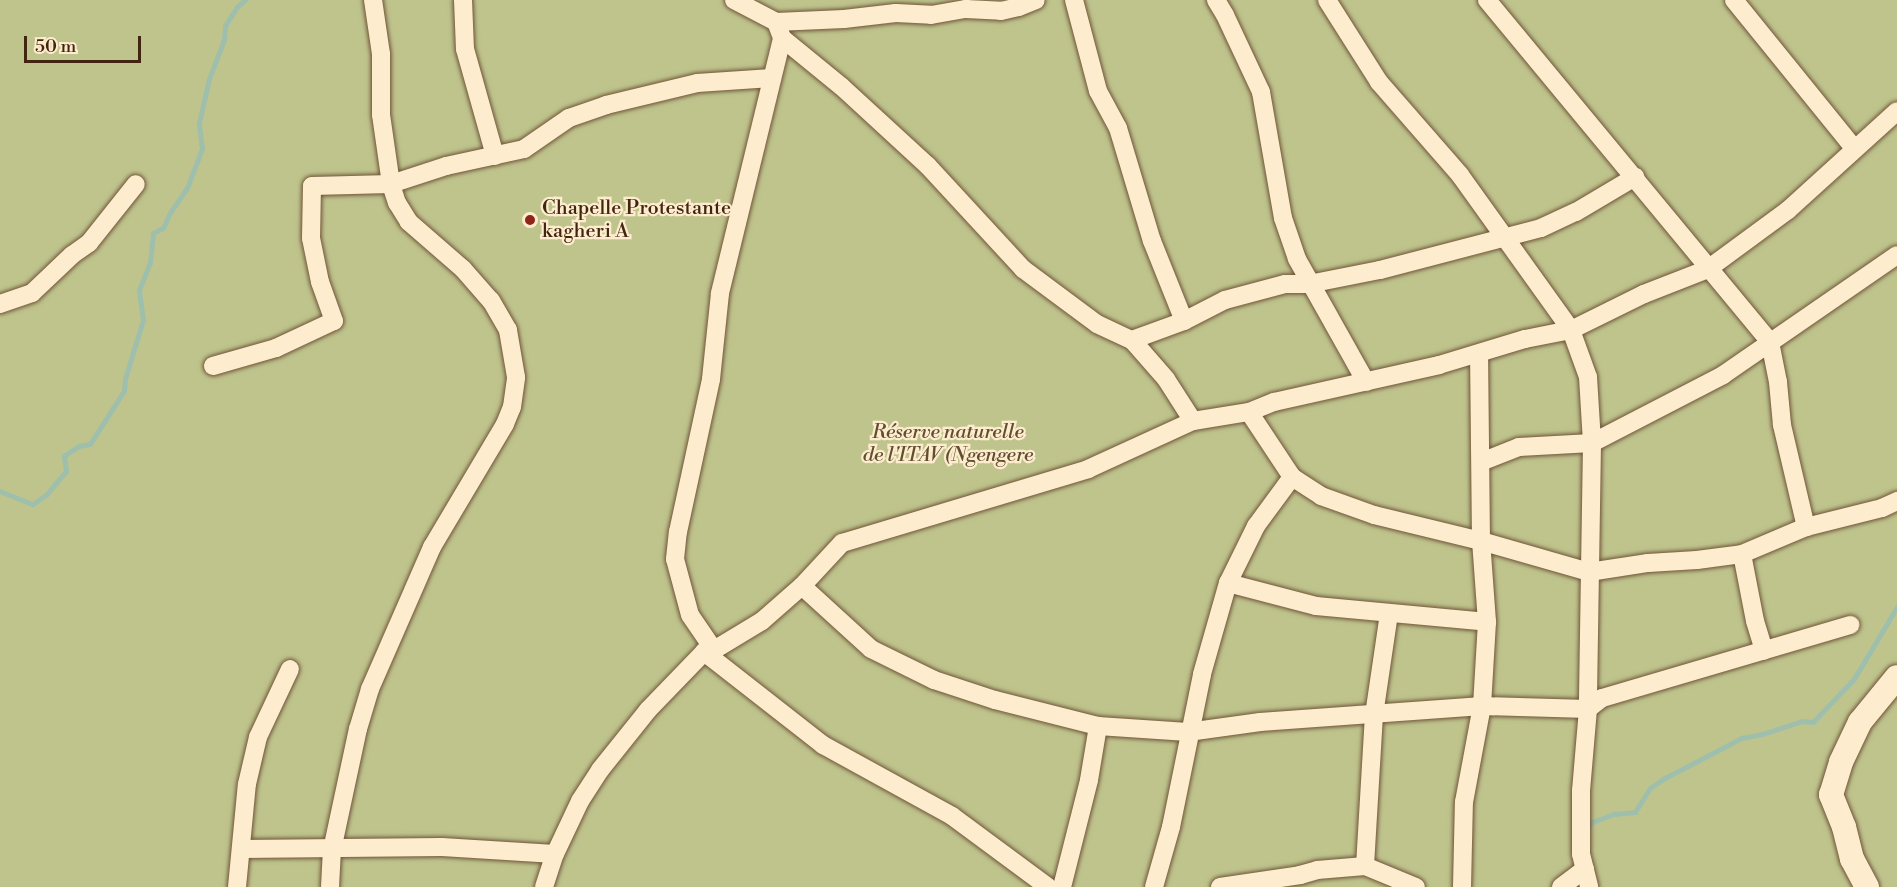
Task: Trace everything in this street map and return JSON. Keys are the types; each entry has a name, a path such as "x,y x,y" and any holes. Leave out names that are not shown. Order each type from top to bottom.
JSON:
{"street":[{"path":"330,887 332,850 358,729 370,689 432,547 505,424 512,407 516,377 508,330 491,301 463,269 409,222 397,203 391,184 381,115 381,54 373,0"},
{"path":"462,0 465,49 495,156"},
{"path":"734,0 780,30 928,166 1023,269 1097,324 1132,340 1166,379 1193,422"},
{"path":"780,30 896,13 931,15 966,9 1001,11 1036,0"},
{"path":"1074,0 1098,91 1118,128 1152,241 1184,321"},
{"path":"1216,0 1261,92 1283,218 1309,284 1366,382"},
{"path":"1327,0 1379,82 1460,176 1571,330 1588,377 1592,443 1588,709 1581,792 1583,861 1589,887"},
{"path":"1487,0 1494,12 1635,177 1770,342 1778,382 1782,425 1806,527"},
{"path":"1734,0 1854,148"},
{"path":"780,30 772,78 720,292 711,379 678,531 675,559 690,615 709,651 823,746 952,816 1048,887"},
{"path":"213,366 276,348 334,321 320,282 311,238 312,186 391,184 446,166 524,149 569,118 606,105 697,83 772,78"},
{"path":"544,887 555,855 580,801 600,770 648,710 709,651 762,621 802,586 842,543 1088,469 1193,422 1249,412 1274,402 1479,355 1525,339 1571,330 1644,294 1708,269 1788,210 1897,111"},
{"path":"1132,340 1184,321 1225,300 1285,284 1309,284 1380,270 1540,228 1576,212 1635,177"},
{"path":"0,304 32,292 72,255 89,243 136,184"},
{"path":"1481,462 1519,447 1592,443 1723,375 1897,255"},
{"path":"1462,887 1464,802 1482,706 1487,622 1481,541 1479,355"},
{"path":"1249,412 1292,477 1321,496 1374,515 1481,541 1589,573 1648,563 1742,554 1806,527 1882,508 1897,501"},
{"path":"1154,887 1171,828 1188,732 1228,583 1256,526 1292,477"},
{"path":"1742,554 1755,621 1764,651"},
{"path":"1228,583 1316,606 1487,622"},
{"path":"802,586 871,649 934,680 995,700 1098,726 1188,732 1260,722 1482,706 1588,709 1602,698 1850,624"},
{"path":"1365,866 1374,715 1389,614"},
{"path":"237,887 247,784 258,737 290,669"},
{"path":"1867,887 1852,859 1844,827 1831,795 1841,762 1860,722 1897,677"},
{"path":"1062,887 1089,780 1098,726"},
{"path":"241,849 332,850 442,847 555,855"},
{"path":"1561,887 1583,861"},
{"path":"1220,887 1269,884 1317,870 1365,866 1416,887"}],"green space":[{"name":"Réserve naturelle de l'ITAV (Ngengere","path":"0,0 1897,0 1897,887 0,887"}],"waterway":[{"path":"0,491 33,504 46,495 66,471 64,456 79,446 90,444 124,391 125,379 143,320 139,290 150,263 153,233 163,228 187,188 202,149 199,123 209,79 224,40 225,26 237,7 245,0"},
{"path":"1589,827 1590,823 1614,814 1635,812 1650,788 1742,738 1763,734 1802,721 1813,722 1854,679 1897,607"}],"place":[{"name":"Chapelle Protestante kagheri A","path":"530,220"}]}
